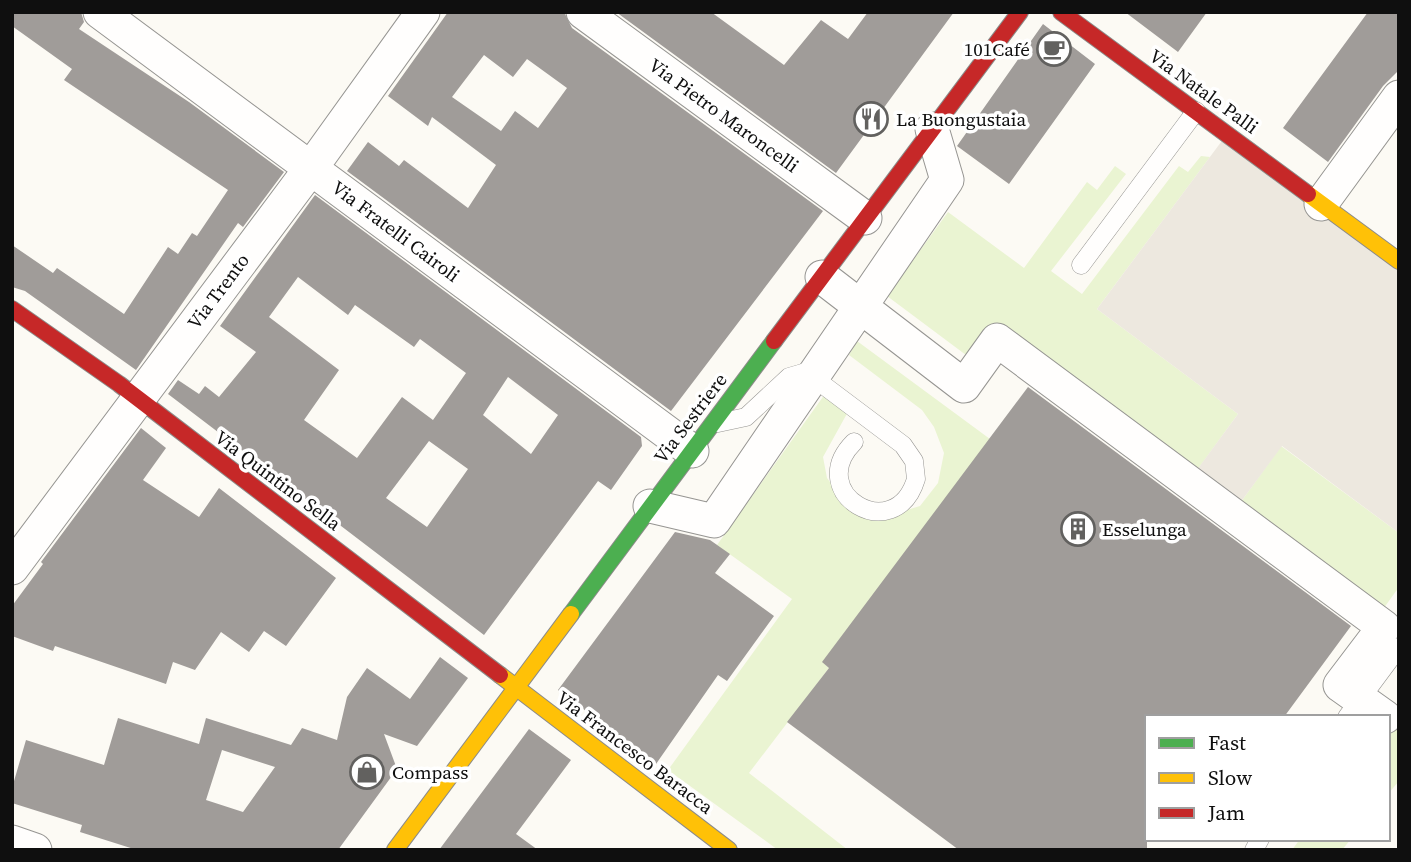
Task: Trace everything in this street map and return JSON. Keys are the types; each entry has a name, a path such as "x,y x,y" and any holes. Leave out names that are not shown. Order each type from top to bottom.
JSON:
{"street":[{"name":"Via Fratelli Cairoli","path":"100,12 692,451"},
{"name":"Via Trento","path":"12,568 311,168 422,12"},
{"name":"Via Pietro Maroncelli","path":"583,12 865,218"},
{"name":"Via Sestriere","path":"395,850 1020,12"},
{"name":"Via Natale Palli","path":"1061,12 1392,256"},
{"path":"1321,204 1399,97"},
{"path":"650,506 714,521 947,180 932,129"},
{"path":"822,277 964,386 997,340 1384,627 1340,685 1370,713"},
{"name":"Via Quintino Sella","path":"12,309 137,398 516,689"},
{"name":"Via Francesco Baracca","path":"516,689 729,850"},
{"path":"12,842 35,850"}],"lane":[{"path":"1081,265 1196,111"},
{"path":"1392,256 1399,234"},
{"path":"711,424 746,417 789,377 806,372 910,452 916,479 902,503 883,512 872,511 850,500 842,490 839,471 846,451 854,442"},
{"path":"1370,713 1399,647"}],"green space":[{"path":"1201,156 1210,157 1097,309 1238,414 1195,473 994,327 970,358 887,296 948,212 1024,268 1087,182 1097,190 1115,166 1126,174 1051,271 1082,294 1179,166 1188,172"},
{"path":"857,341 990,439 823,662 829,668 749,773 848,850 778,850 668,770 792,599 717,545 825,394 849,410 823,457 827,478 840,495 897,513 920,506 938,483 944,453 934,427 922,410 849,355"},
{"path":"1281,446 1399,533 1399,587 1381,612 1238,506"},
{"path":"1399,708 1399,781 1390,792 1390,719"},
{"path":"1299,841 1349,841 1342,850 1292,850"}],"shaded area":[{"path":"1227,134 1399,261 1399,533 1282,446 1232,514 1188,482 1238,414 1097,309"}],"building":[{"path":"12,12 81,12 84,22 79,29 189,102 284,172 243,227 238,223 136,370 25,291 12,287 12,245 53,273 57,268 124,314 168,247 178,254 192,233 197,236 228,190 64,80 72,69 12,26"},
{"path":"448,12 564,12 572,28 823,211 671,411 347,171 368,142 399,166 404,160 468,208 496,165 432,117 428,126 388,96","holes":["484,55 513,77 527,59 567,88 538,128 515,111 501,131 452,97"]},
{"path":"616,12 711,12 784,65 821,20 848,39 868,12 954,12 836,173"},
{"path":"1125,12 1207,12 1178,52"},
{"path":"1368,12 1399,12 1399,70 1383,86 1328,162 1283,128"},
{"path":"1043,24 1095,64 1009,184 957,146"},
{"path":"315,195 641,437 642,446 611,490 598,481 484,635 168,394 178,380 199,394 205,386 219,397 256,352 220,326","holes":["298,277 348,315 355,305 414,347 420,339 466,373 433,420 402,397 357,458 304,420 339,370 269,317","508,377 558,415 531,454 483,415","429,441 468,469 427,527 386,498"]},
{"name":"Esselunga","path":"1028,387 1351,626 1285,715 1145,715 1147,850 959,850 787,722 829,668 822,662"},
{"path":"141,428 166,448 143,480 199,517 219,488 336,578 286,646 264,631 249,652 221,632 195,670 173,662 166,684 55,646 53,651 12,636 12,606 43,564 41,562"},
{"path":"675,532 710,540 730,554 715,573 774,616 727,681 718,675 656,764 558,690"},
{"path":"440,657 468,678 417,746 384,734 397,769 338,850 137,850 80,832 82,825 12,803 12,788 26,740 104,765 118,718 199,744 206,718 291,745 302,728 337,740 347,697 367,668 410,699","holes":["222,750 275,767 243,812 206,800"]},
{"path":"529,729 571,760 516,834 538,850 439,850"}],"traffic: fast":[{"path":"571,614 774,341"}],"traffic: slow":[{"path":"1308,194 1399,261"},
{"path":"395,850 571,614"},
{"path":"500,675 729,850"}],"traffic: jam":[{"path":"774,341 1020,12"},
{"path":"1061,12 1308,194"},
{"path":"12,309 119,384 500,675"}],"place":[{"name":"101Café","path":"1054,49"},
{"name":"La Buongustaia","path":"871,119"},
{"name":"Esselunga","path":"1078,529"},
{"name":"Compass","path":"367,772"}]}
